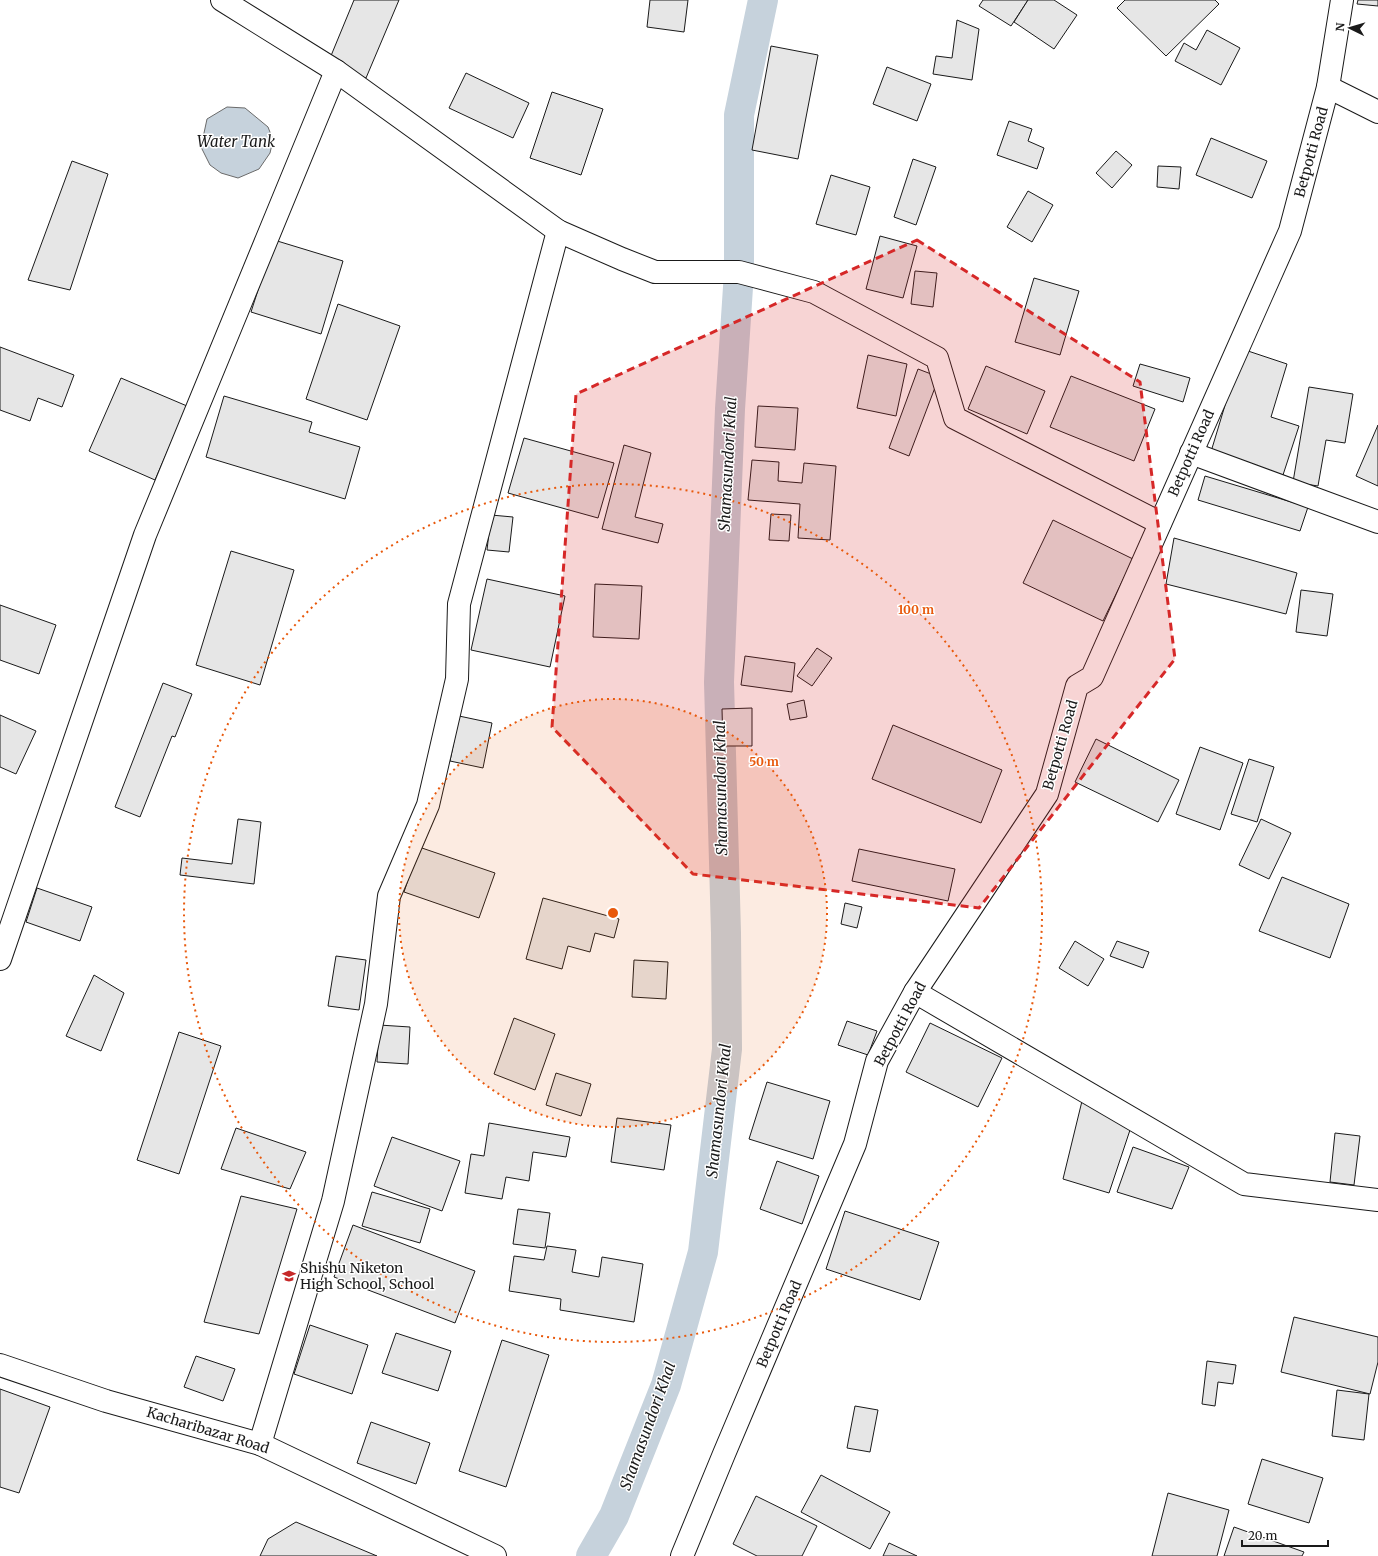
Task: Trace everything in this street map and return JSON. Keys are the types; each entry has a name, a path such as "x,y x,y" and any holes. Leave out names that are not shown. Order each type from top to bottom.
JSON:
{"street":[{"path":"222,0 336,71 558,231 655,272 739,272 814,292 937,358 955,418 1160,523"},
{"name":"Betpotti Road","path":"682,1556 855,1144 878,1061 915,992 1047,794 1077,686 1092,677 1290,231 1328,86 1342,0"},
{"path":"0,959 145,535 336,71"},
{"path":"1328,86 1378,112"},
{"path":"260,1444 333,1201 376,1004 389,896 428,805 457,679 459,604 558,231"},
{"path":"1191,453 1378,522"},
{"path":"915,992 1244,1184 1378,1200"},
{"name":"Kacharibazar Road","path":"0,1365 106,1400 260,1444 495,1556"}],"highlighted area":[{"path":"917,240 1140,382 1175,659 979,908 693,874 552,727 576,394"}],"water":[{"name":"Water Tank","path":"227,107 245,108 268,127 273,140 270,153 259,169 238,178 221,173 210,165 201,147 207,119"}],"building":[{"path":"354,0 399,0 366,78 328,63"},
{"path":"650,0 688,0 684,32 647,27"},
{"path":"983,0 1028,0 1011,26 979,6"},
{"path":"1028,0 1054,0 1077,15 1054,49 1014,22"},
{"path":"1125,0 1215,0 1219,4 1166,56 1117,8"},
{"path":"1358,0 1378,0 1378,6 1357,4"},
{"path":"957,20 979,29 972,80 933,74 936,56 952,58"},
{"path":"1207,30 1240,48 1221,85 1175,61 1184,43 1196,50"},
{"path":"771,46 818,55 798,159 752,150"},
{"path":"887,67 931,84 917,121 873,104"},
{"path":"466,73 529,103 513,138 449,108"},
{"path":"552,92 603,109 581,175 530,158"},
{"path":"1009,121 1032,129 1028,141 1044,148 1037,169 997,155"},
{"path":"1211,138 1267,161 1252,198 1196,175"},
{"path":"1116,151 1132,165 1112,188 1096,173"},
{"path":"913,159 936,167 916,225 894,217"},
{"path":"72,161 108,174 70,290 28,280"},
{"path":"1158,166 1181,167 1179,189 1157,187"},
{"path":"831,175 870,187 856,235 816,224"},
{"path":"1028,191 1053,205 1032,242 1007,227"},
{"path":"880,236 917,246 903,298 866,289"},
{"path":"274,240 343,261 321,334 251,312"},
{"path":"915,271 937,273 933,307 911,304"},
{"path":"1034,278 1079,291 1060,355 1015,342"},
{"path":"338,304 400,326 367,420 306,399"},
{"path":"0,347 74,375 62,407 38,398 30,421 0,410"},
{"path":"1242,349 1287,364 1271,417 1299,426 1282,478 1210,455"},
{"path":"868,355 907,364 896,416 857,408"},
{"path":"1140,364 1190,378 1183,402 1133,386"},
{"path":"986,366 1045,391 1027,434 968,409"},
{"path":"918,369 939,377 909,456 889,448"},
{"path":"1071,376 1155,409 1134,461 1050,427"},
{"path":"121,378 187,406 155,480 89,451"},
{"path":"1309,387 1353,394 1345,443 1326,440 1318,486 1293,482"},
{"path":"224,396 312,422 309,432 360,447 345,499 206,457"},
{"path":"758,406 798,408 795,450 755,447"},
{"path":"1378,425 1378,486 1356,476"},
{"path":"524,438 614,463 598,518 508,493"},
{"path":"624,445 651,453 635,517 663,524 658,543 602,529"},
{"path":"752,460 779,462 778,481 802,483 804,463 836,466 830,540 798,538 800,504 748,500"},
{"path":"1205,476 1308,507 1300,531 1198,500"},
{"path":"771,514 791,515 789,541 769,540"},
{"path":"491,515 513,517 509,552 487,550"},
{"path":"1053,520 1133,559 1103,621 1023,583"},
{"path":"1174,538 1297,573 1286,614 1166,584"},
{"path":"231,551 294,570 260,685 196,665"},
{"path":"487,579 565,596 550,667 471,650"},
{"path":"595,584 642,586 639,639 593,637"},
{"path":"1301,590 1333,594 1327,636 1296,632"},
{"path":"0,605 56,625 39,674 0,660"},
{"path":"817,648 832,658 812,686 797,676"},
{"path":"745,656 795,663 792,692 741,685"},
{"path":"163,683 192,694 175,737 172,736 140,817 115,807"},
{"path":"804,700 807,717 790,720 787,704"},
{"path":"752,708 752,746 723,746 722,709"},
{"path":"0,715 36,731 16,774 0,767"},
{"path":"459,716 492,723 483,768 450,761"},
{"path":"893,725 1002,770 981,823 872,779"},
{"path":"1096,739 1179,780 1158,822 1075,782"},
{"path":"1200,747 1243,763 1220,830 1176,814"},
{"path":"1249,759 1274,767 1257,822 1231,814"},
{"path":"238,819 261,822 254,884 180,875 182,858 232,864"},
{"path":"1261,819 1291,833 1269,879 1239,865"},
{"path":"419,847 495,873 479,918 404,892"},
{"path":"859,849 955,869 948,901 852,881"},
{"path":"1282,877 1349,904 1330,958 1259,931"},
{"path":"37,888 92,907 80,941 26,922"},
{"path":"543,898 619,919 614,938 595,933 590,952 568,946 562,969 526,959"},
{"path":"845,903 862,907 857,928 841,924"},
{"path":"1075,941 1104,959 1088,986 1059,968"},
{"path":"1117,941 1149,952 1143,968 1110,956"},
{"path":"336,956 366,960 359,1010 328,1006"},
{"path":"634,960 668,962 666,999 632,997"},
{"path":"94,975 124,993 101,1051 66,1036"},
{"path":"514,1018 555,1034 535,1090 494,1074"},
{"path":"847,1021 877,1031 868,1055 838,1045"},
{"path":"930,1023 1002,1058 978,1107 906,1072"},
{"path":"379,1025 410,1027 408,1064 377,1062"},
{"path":"179,1032 221,1046 179,1174 137,1160"},
{"path":"556,1073 591,1084 581,1116 546,1105"},
{"path":"767,1082 830,1101 813,1159 749,1139"},
{"path":"1082,1101 1130,1130 1109,1193 1063,1179"},
{"path":"617,1118 671,1125 664,1170 611,1162"},
{"path":"489,1123 570,1137 566,1157 533,1152 529,1181 506,1177 502,1199 465,1193 471,1154 484,1156"},
{"path":"236,1128 306,1152 290,1189 221,1169"},
{"path":"1335,1133 1360,1136 1354,1185 1330,1182"},
{"path":"392,1137 460,1161 442,1211 374,1186"},
{"path":"1133,1147 1189,1167 1172,1209 1117,1192"},
{"path":"777,1161 819,1176 802,1224 760,1209"},
{"path":"372,1192 430,1209 420,1243 362,1226"},
{"path":"241,1196 297,1209 259,1334 204,1322"},
{"path":"518,1209 550,1213 545,1248 513,1244"},
{"path":"845,1211 939,1242 920,1300 826,1269"},
{"path":"353,1225 475,1271 455,1323 334,1277"},
{"path":"547,1246 576,1250 572,1272 599,1277 602,1257 643,1264 634,1322 560,1310 561,1299 509,1291 514,1256 544,1260"},
{"path":"1294,1317 1378,1337 1378,1362 1370,1394 1281,1372"},
{"path":"310,1325 368,1345 352,1394 294,1374"},
{"path":"396,1333 451,1351 438,1391 382,1373"},
{"path":"502,1340 549,1355 506,1487 459,1471"},
{"path":"196,1356 235,1369 223,1401 184,1387"},
{"path":"1207,1361 1236,1365 1233,1384 1218,1382 1215,1406 1202,1404"},
{"path":"0,1389 50,1407 19,1493 0,1487"},
{"path":"1337,1390 1369,1394 1364,1440 1332,1436"},
{"path":"855,1406 878,1410 870,1452 847,1448"},
{"path":"371,1422 430,1443 416,1484 357,1463"},
{"path":"1262,1459 1323,1478 1309,1523 1248,1504"},
{"path":"821,1475 890,1512 870,1549 801,1512"},
{"path":"1168,1493 1229,1510 1217,1556 1152,1556"},
{"path":"756,1496 817,1526 802,1556 757,1556 733,1544"},
{"path":"296,1522 377,1556 260,1556 268,1539"},
{"path":"1234,1527 1304,1552 1302,1556 1224,1556"},
{"path":"889,1543 917,1556 883,1556"}],"waterway":[{"name":"Shamasundori Khal","path":"591,1556 614,1516 666,1385 703,1252 727,1049 726,933 719,682 730,409 739,272 739,115 763,0"}],"place":[{"name":"Shishu Niketon High School, School","path":"289,1276"}]}
